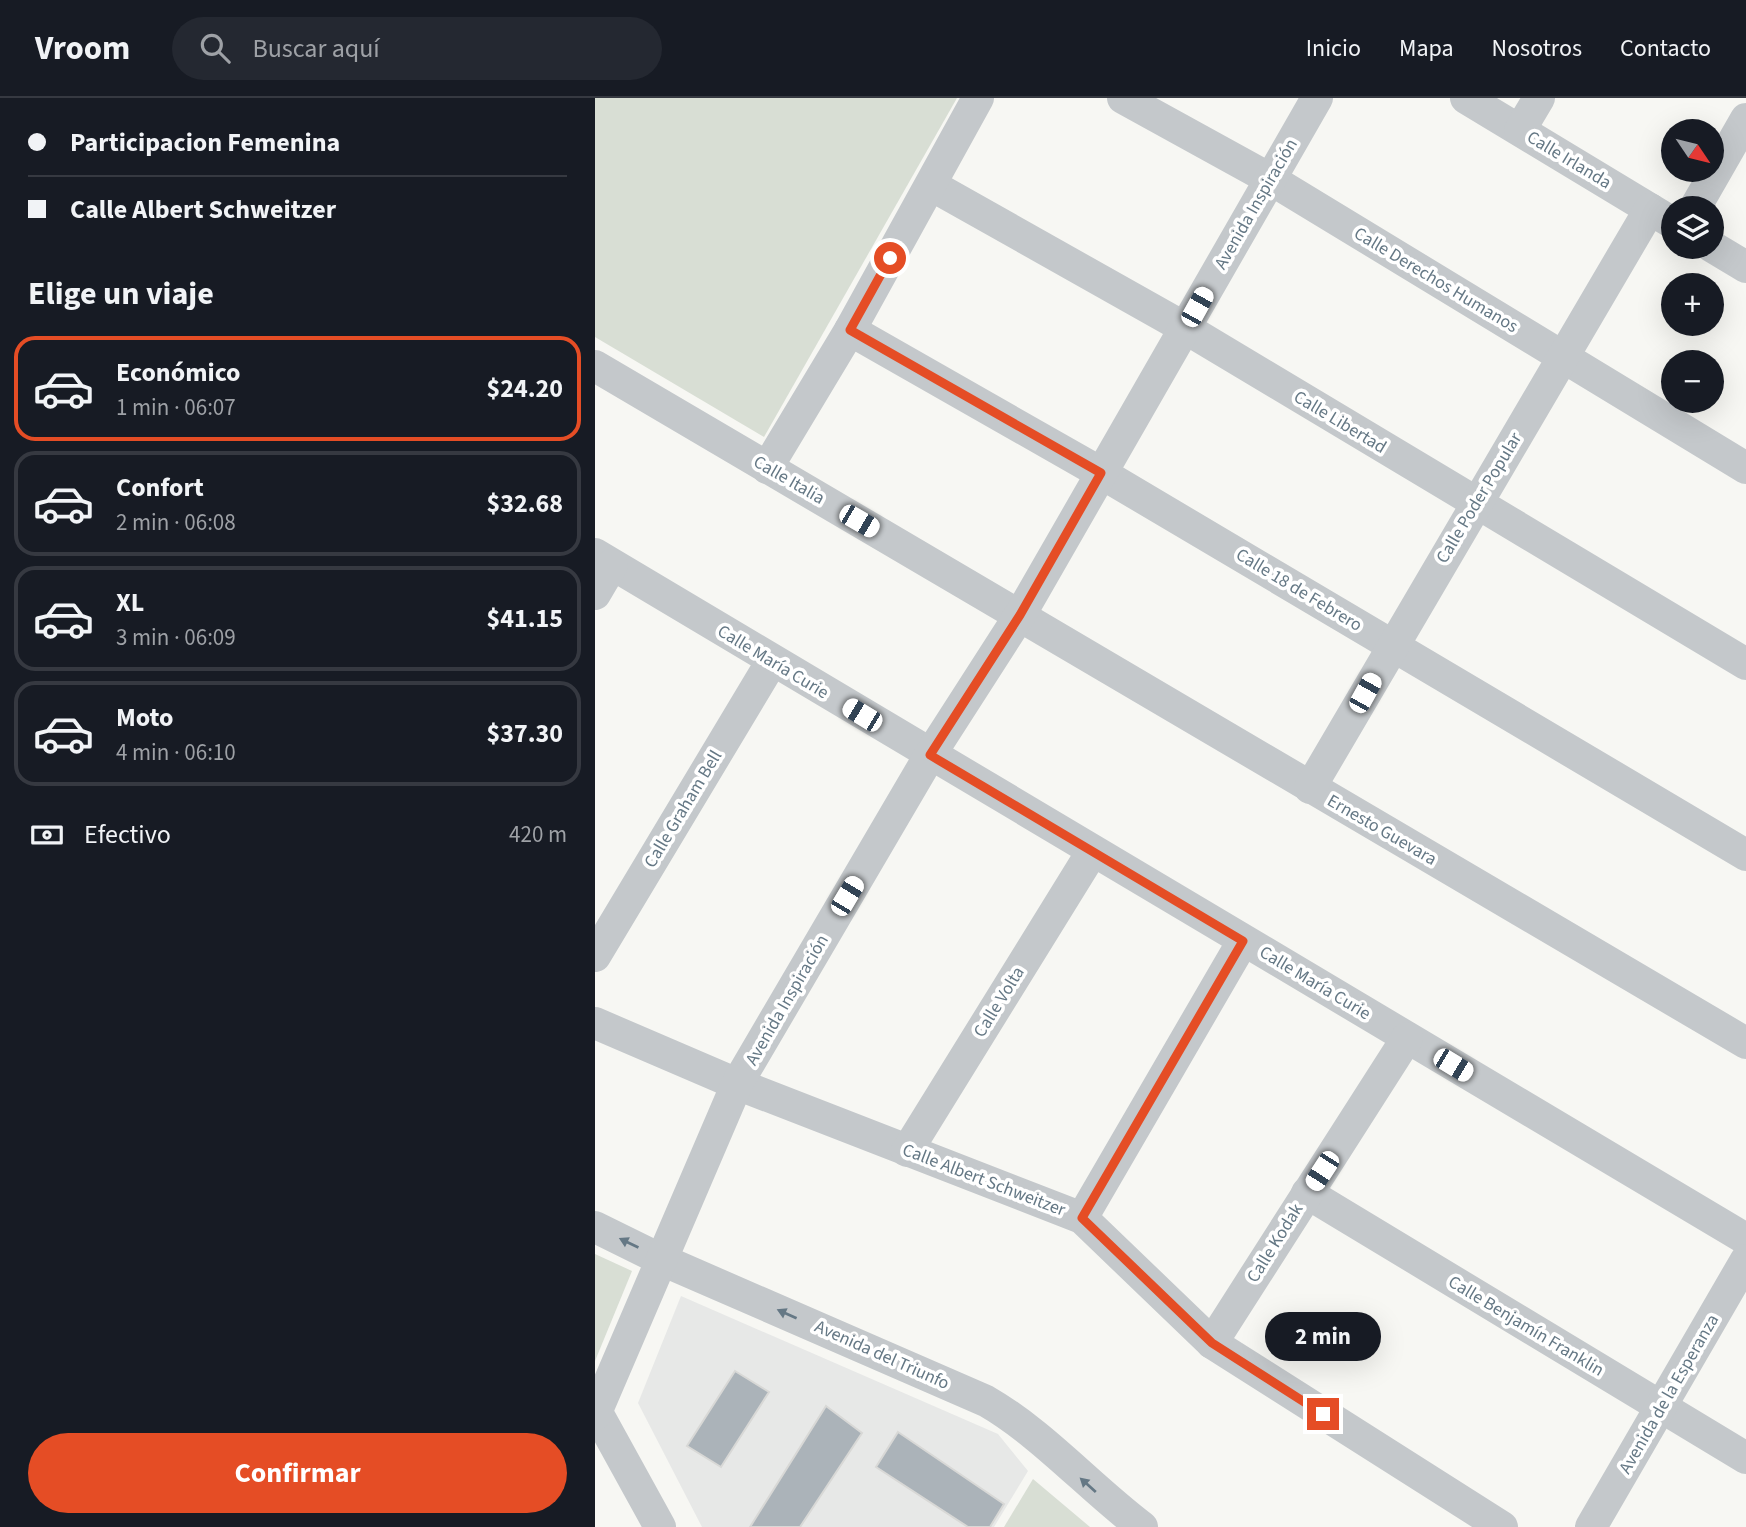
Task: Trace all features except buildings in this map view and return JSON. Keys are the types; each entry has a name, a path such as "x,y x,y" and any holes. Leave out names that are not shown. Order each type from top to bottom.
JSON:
{"street":[{"path":"767,468 850,330 978,98"},
{"name":"Calle Derechos Humanos","path":"1123,98 1270,179 1746,468"},
{"name":"Avenida Inspiración","path":"596,1411 737,1084 930,755 1020,615 1317,98"},
{"name":"Calle Irlanda","path":"1466,98 1661,216"},
{"path":"1520,130 1538,98"},
{"path":"1702,196 1746,118"},
{"name":"Calle Libertad","path":"931,185 1185,328 1746,664"},
{"name":"Calle Poder Popular","path":"1310,788 1563,356 1661,216"},
{"path":"1724,254 1746,267"},
{"name":"Calle 18 de Febrero","path":"850,330 1101,473 1746,855"},
{"name":"Calle Italia","path":"595,366 1020,615"},
{"path":"595,594 604,560"},
{"name":"Calle María Curie","path":"604,560 1746,1238"},
{"name":"Ernesto Guevara","path":"1020,615 1746,1043"},
{"name":"Calle Graham Bell","path":"595,956 772,662"},
{"name":"Calle Volta","path":"907,1151 1093,852"},
{"path":"1082,1218 1243,941"},
{"name":"Calle Albert Schweitzer","path":"595,1023 737,1084 1082,1218 1212,1343 1502,1527"},
{"name":"Calle Kodak","path":"1212,1343 1407,1038"},
{"name":"Calle Benjamín Franklin","path":"1307,1193 1746,1458"},
{"name":"Avenida del Triunfo","path":"595,1227 662,1260 986,1401 1012,1416 1100,1496 1142,1527"},
{"name":"Avenida de la Esperanza","path":"1591,1527 1746,1260"},
{"path":"596,1411 660,1527"}],"shaded area":[{"path":"595,98 957,98 764,437 595,337"},
{"path":"595,1254 632,1271 595,1361"},
{"path":"681,1296 998,1434 1028,1471 994,1527 702,1527 638,1403"},
{"path":"1033,1479 1090,1527 1004,1527"}],"route":[{"path":"890,258 850,330 1101,473 1020,615 930,755 1243,941 1082,1218 1212,1343 1323,1414"}]}
